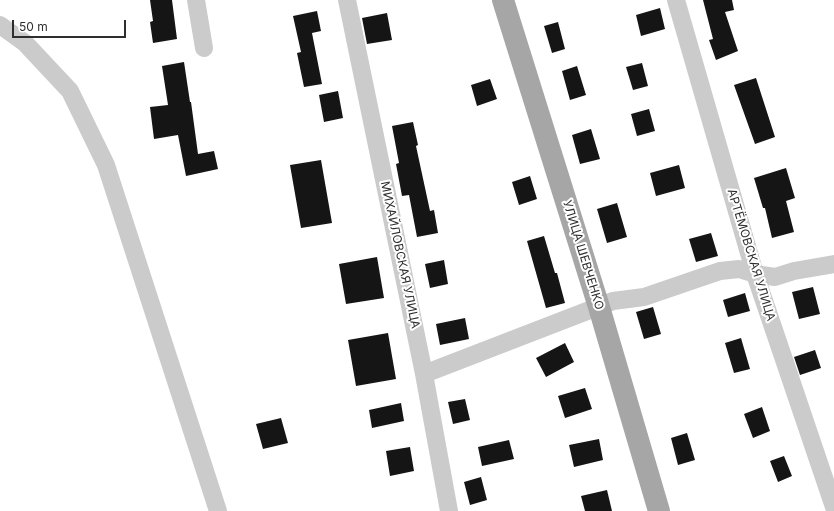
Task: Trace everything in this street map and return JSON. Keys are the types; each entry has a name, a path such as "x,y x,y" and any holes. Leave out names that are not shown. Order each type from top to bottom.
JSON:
{"main road":[{"name":"УЛИЦА ШЕВЧЕНКО","path":"503,0 599,307 659,511"}],"street":[{"path":"196,0 204,48"},
{"name":"МИХАЙЛОВСКАЯ УЛИЦА","path":"348,0 424,374 449,511"},
{"name":"АРТЁМОВСКАЯ УЛИЦА","path":"676,0 755,274 834,507"},
{"path":"0,25 25,43 70,91 106,165 218,511"},
{"path":"424,374 613,301 644,297 720,271 739,269 755,274 775,277 794,271 834,264"}],"building":[{"path":"150,0 172,0 177,39 153,43 150,22 153,21"},
{"path":"703,0 732,0 734,10 725,12 738,51 716,60 709,40 713,39"},
{"path":"660,8 665,29 641,36 636,15"},
{"path":"317,11 321,31 312,33 322,84 304,87 297,53 301,52 293,16"},
{"path":"387,13 392,40 367,44 362,18"},
{"path":"558,22 565,49 552,53 544,26"},
{"path":"184,62 198,154 214,151 218,169 186,176 178,135 154,139 150,107 168,105 162,66"},
{"path":"642,63 648,86 633,90 626,67"},
{"path":"577,66 586,95 570,100 562,71"},
{"path":"756,78 775,137 755,144 734,85"},
{"path":"490,79 497,99 477,106 471,85"},
{"path":"338,91 343,118 324,122 319,95"},
{"path":"649,109 655,131 637,136 631,114"},
{"path":"413,122 418,145 416,146 430,211 434,210 438,233 417,237 409,195 402,196 396,164 399,163 392,126"},
{"path":"591,129 600,159 580,164 572,135"},
{"path":"321,160 332,223 301,228 290,165"},
{"path":"679,165 685,188 656,196 650,173"},
{"path":"786,168 795,198 786,201 794,232 772,238 765,208 763,208 754,178"},
{"path":"530,176 537,199 519,205 512,182"},
{"path":"617,203 627,237 607,243 597,209"},
{"path":"711,233 718,256 696,262 689,239"},
{"path":"544,236 555,273 557,273 565,303 546,308 527,241"},
{"path":"377,257 384,298 346,304 339,264"},
{"path":"444,260 448,284 430,288 425,264"},
{"path":"813,287 820,314 799,319 792,292"},
{"path":"745,293 750,311 728,317 723,300"},
{"path":"653,307 661,334 644,339 636,312"},
{"path":"465,318 469,339 440,345 436,324"},
{"path":"388,333 396,379 356,386 348,340"},
{"path":"741,338 750,369 734,373 725,343"},
{"path":"565,343 574,362 546,377 536,358"},
{"path":"815,350 821,368 800,375 794,357"},
{"path":"585,388 592,409 565,418 558,396"},
{"path":"465,399 470,420 453,424 448,402"},
{"path":"401,403 404,421 372,428 369,410"},
{"path":"762,407 770,431 753,438 744,414"},
{"path":"281,418 288,443 263,449 256,424"},
{"path":"687,433 695,460 678,465 671,438"},
{"path":"599,439 603,460 574,467 569,445"},
{"path":"509,440 514,459 482,466 478,447"},
{"path":"410,447 414,471 390,476 386,451"},
{"path":"784,456 792,476 778,482 770,461"},
{"path":"481,477 487,500 470,505 464,482"},
{"path":"607,490 612,511 585,511 581,496"}]}
